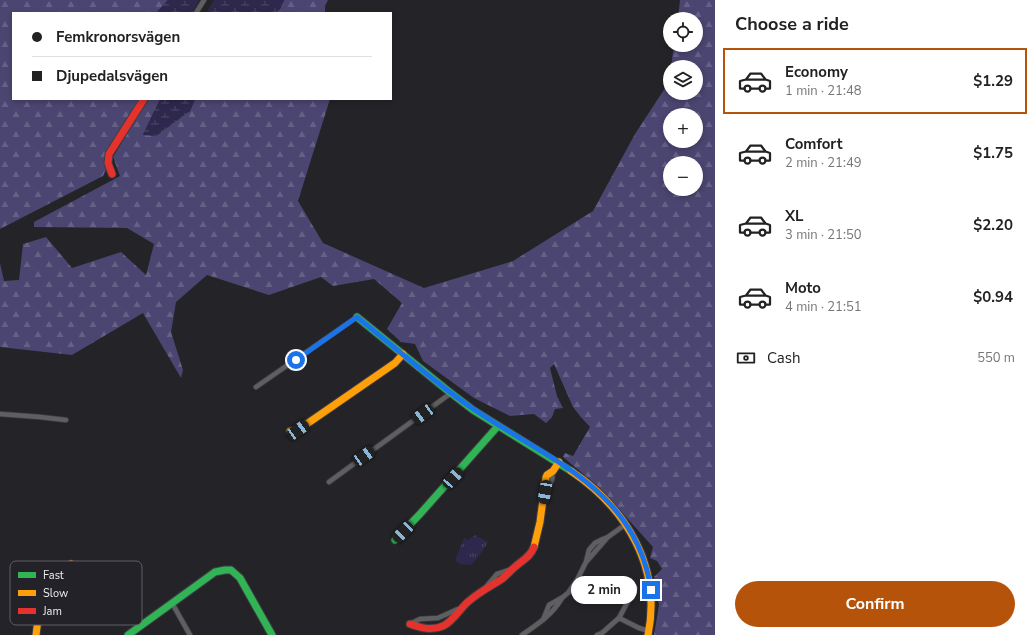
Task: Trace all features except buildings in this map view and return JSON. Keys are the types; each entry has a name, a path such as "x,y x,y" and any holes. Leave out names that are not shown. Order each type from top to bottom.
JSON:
{"street":[{"path":"197,12 204,0"},
{"path":"112,174 108,163 109,154 143,100"},
{"path":"256,387 357,317 466,405 577,474 610,504 626,524 642,552 648,573 652,601 651,623 648,633 620,618"},
{"path":"290,431 298,430 394,363 403,354"},
{"path":"329,482 451,393"},
{"path":"0,414 66,420"},
{"path":"395,540 498,426"},
{"path":"410,624 420,619 438,618 458,609 508,574 513,568 530,556 537,537 545,492 545,481 547,475 552,473 559,462"},
{"path":"522,635 543,620 557,607 577,580 586,562 608,537 626,524"},
{"path":"142,625 215,572 230,570 240,578 272,635"},
{"path":"600,634 620,618 635,588"},
{"path":"172,603 190,635"},
{"path":"410,624 417,627 430,629 441,627 450,620 458,609"},
{"path":"438,618 438,622 441,627"},
{"path":"36,635 37,625"},
{"path":"128,635 142,625"}],"green space":[{"path":"0,0 168,0 157,12 12,12 12,100 139,100 106,163 106,170 103,176 0,229"},
{"path":"168,0 199,0 193,12 157,12"},
{"path":"214,0 284,0 280,9 276,12 207,12"},
{"path":"284,0 328,0 325,6 325,12 276,12 280,9"},
{"path":"680,0 715,0 715,635 654,635 659,605 654,577 662,569 657,561 650,558 653,547 599,487 563,457 565,453 573,456 590,427 573,407 554,364 550,368 557,396 563,408 555,409 552,417 546,423 534,414 510,416 474,398 423,361 415,344 401,342 387,329 402,303 374,279 333,286 321,277 269,295 207,275 176,302 171,332 183,370 181,378 143,313 72,355 0,347 0,263 4,281 19,280 23,244 46,237 72,268 121,252 146,275 154,244 127,228 34,227 34,222 120,176 113,157 147,100 160,100 143,135 190,111 195,100 330,100 298,201 323,243 424,288 513,261 593,211 635,134 663,91 663,100 703,100 703,60 672,60 673,52 703,52 703,12 679,12"},
{"path":"160,100 195,100 190,111 156,136 143,135"},
{"path":"475,535 488,542 480,555 471,565 462,564 455,561 464,538 468,540"}],"traffic: fast":[{"path":"357,317 473,410 571,471"},
{"path":"395,540 498,426"},
{"path":"142,625 215,572 231,570 240,578 272,635"},
{"path":"128,635 142,625"}],"traffic: slow":[{"path":"290,431 298,430 395,363 403,354"},
{"path":"534,547 540,522 546,477 553,471 559,462"},
{"path":"571,471 591,486 608,503 623,521 635,541 644,563 650,586 651,610 648,635"},
{"path":"36,635 37,625"}],"traffic: jam":[{"path":"112,174 108,163 109,154 143,100"},
{"path":"410,624 431,629 439,628 447,624 473,598 502,579 526,558 534,547"}],"route":[{"path":"296,360 357,317 466,405 559,462 577,474 595,489 622,518 635,539 642,552 651,590"}]}
